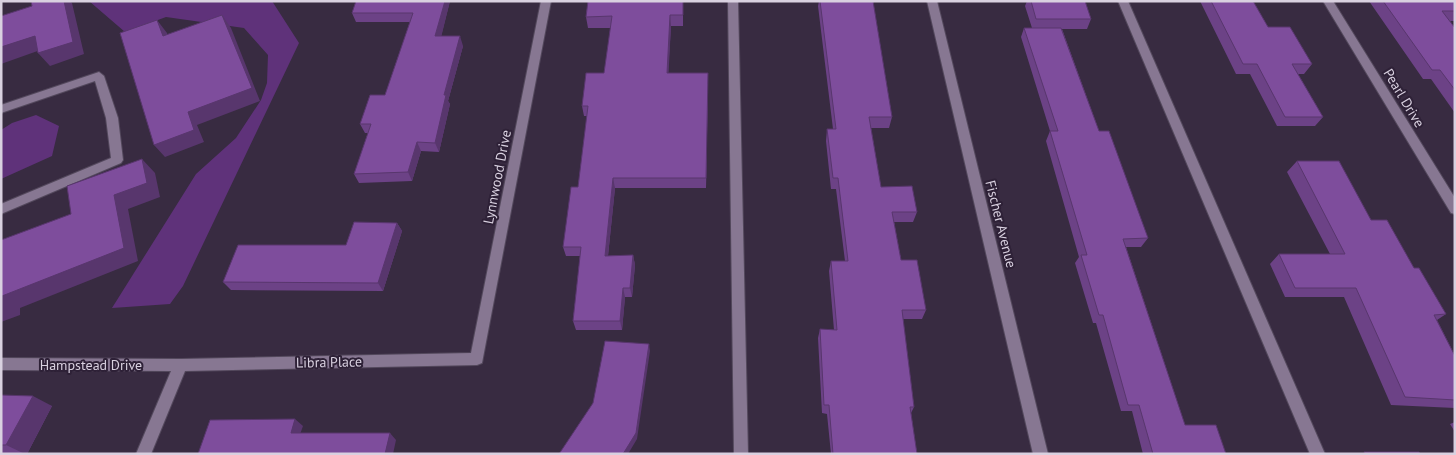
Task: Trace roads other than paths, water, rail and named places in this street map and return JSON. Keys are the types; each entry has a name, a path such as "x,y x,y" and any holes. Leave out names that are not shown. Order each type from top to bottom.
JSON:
{"street":[{"name":"Lynnwood Drive","path":"477,359 546,1"},
{"path":"733,1 742,454"},
{"name":"Fischer Avenue","path":"932,1 1041,454"},
{"path":"1123,1 1318,454"},
{"name":"Pearl Drive","path":"1328,1 1455,209"},
{"path":"1,109 99,76 112,118 117,160 1,209"},
{"name":"Libra Place","path":"181,365 477,359"},
{"name":"Hampstead Drive","path":"1,364 181,365"},
{"path":"143,454 181,365"}]}
